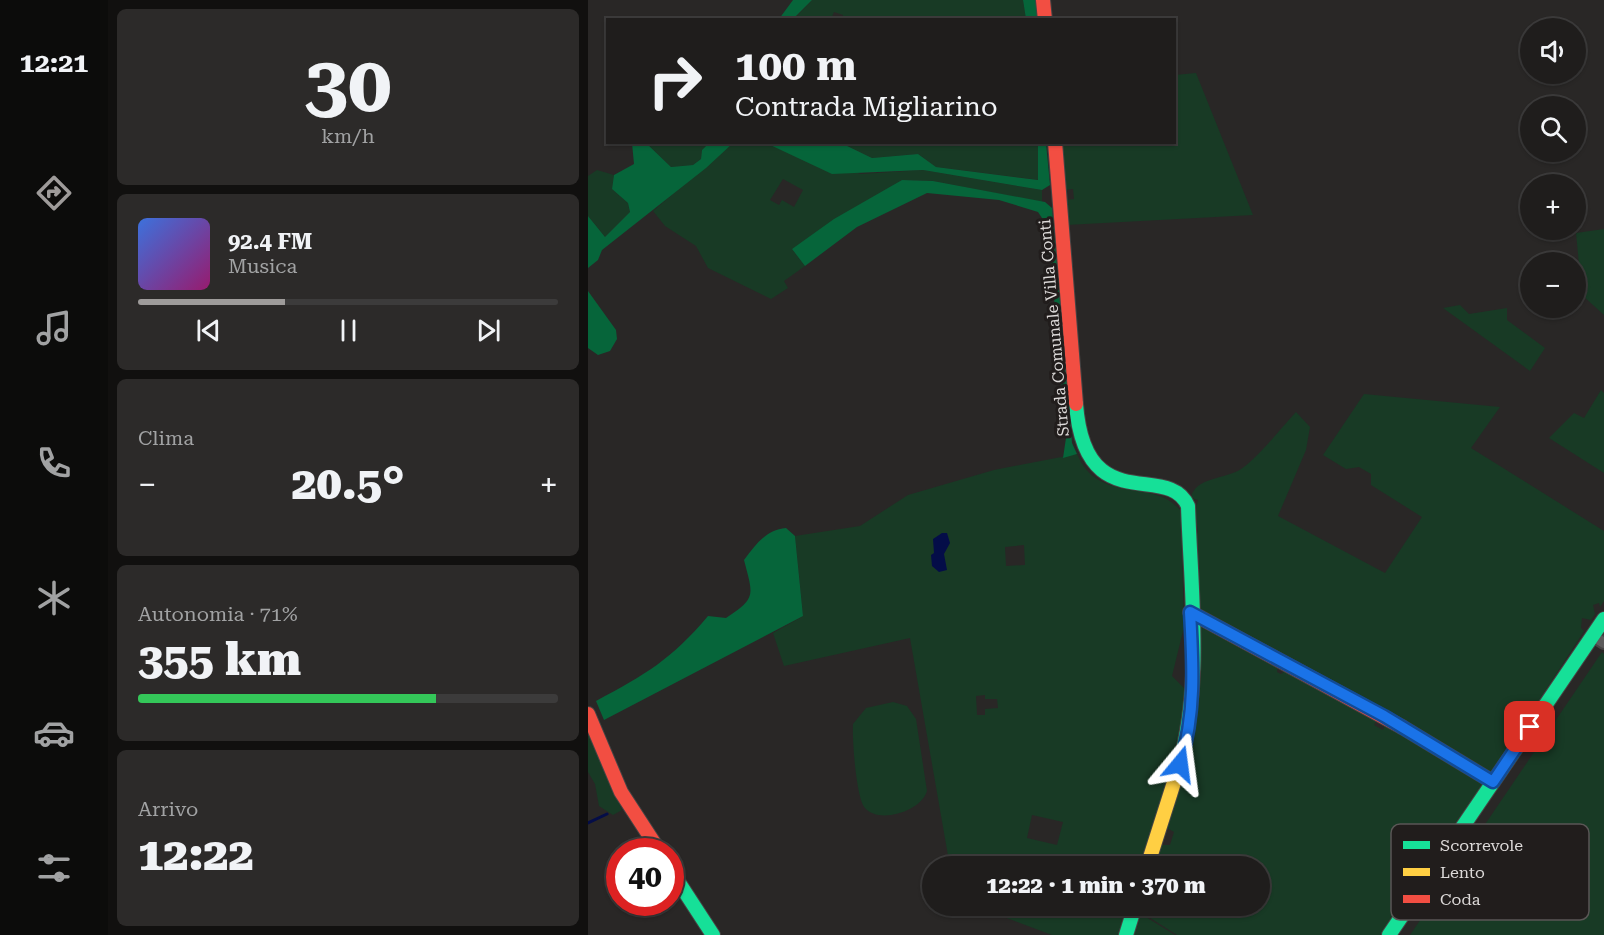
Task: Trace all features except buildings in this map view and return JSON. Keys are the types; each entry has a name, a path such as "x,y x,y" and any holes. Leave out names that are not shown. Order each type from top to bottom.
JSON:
{"street":[{"path":"1043,0 1045,18"},
{"name":"Strada Comunale Villa Conti","path":"1054,144 1077,418 1082,445 1091,463 1107,475 1171,491 1185,499 1188,520 1194,668 1187,741 1150,856"},
{"path":"1190,612 1384,716 1493,782"},
{"path":"1464,824 1598,639 1604,619"},
{"path":"588,714 621,792 651,838"},
{"path":"684,889 714,935"},
{"path":"1126,935 1132,916"},
{"path":"1389,935 1399,920"}],"green space":[{"path":"793,0 812,0 794,18 780,18"},
{"path":"812,0 1023,0 1026,18 842,18 843,15 834,12 831,18 795,18"},
{"path":"1023,0 1036,0 1038,18 1026,18"},
{"path":"1196,73 1253,215 1066,225 1064,200 1074,199 1073,189 1063,190 1060,147 1062,144 1176,144 1176,75"},
{"path":"632,144 647,144 671,167 693,165 701,159 702,150 708,144 732,144 706,168 602,250 598,260 588,268 588,216 605,237 630,212 628,203 612,189 614,175 634,164"},
{"path":"647,144 708,144 702,150 701,159 693,165 671,167"},
{"path":"731,144 769,144 861,174 923,170 1042,190 1042,202 933,181 902,180 792,249 805,266 784,281 788,288 771,299 708,268 696,246 665,226 653,211","holes":["783,179 803,190 794,207 782,200 779,205 770,200"]},
{"path":"768,144 843,144 872,158 918,154 936,167 1038,180 1038,144 1046,144 1050,185 1042,190 923,170 832,174"},
{"path":"843,144 1038,144 1039,180 936,167 918,154 872,158"},
{"path":"597,170 614,175 612,189 628,203 630,212 605,237 588,216 588,176"},
{"path":"902,180 933,181 1045,202 1052,208 1072,443 1077,454 1063,458 1066,438 1048,227 1038,212 999,200 927,193 857,227 805,266 792,249 834,219"},
{"path":"1604,229 1604,315 1586,299 1586,252 1578,252 1577,240 1586,240 1586,232"},
{"path":"588,291 616,330 617,339 610,351 598,355 588,348"},
{"path":"1460,305 1469,314 1507,308 1507,320 1545,348 1530,371 1443,308"},
{"path":"1601,390 1604,393 1604,473 1549,438 1574,413 1584,418"},
{"path":"1364,394 1500,407 1471,448 1604,531 1604,601 1600,607 1599,603 1593,605 1595,614 1591,620 1582,618 1581,628 1584,631 1492,773 1195,608 1193,534 1198,533 1197,526 1194,525 1193,504 1197,505 1198,500 1191,498 1193,491 1204,482 1235,472 1248,464 1296,412 1310,427 1306,450 1278,516 1385,573 1422,517 1371,485 1371,474 1359,467 1346,469 1323,455"},
{"path":"1077,454 1087,470 1098,480 1112,486 1156,495 1169,501 1181,511 1184,627 1172,676 1187,691 1179,749 1144,856 948,856 910,638 784,666 773,633 803,616 795,536 860,526 908,495 994,470","holes":["1024,545 1025,565 1006,566 1005,547","985,695 985,699 997,699 998,708 985,709 985,715 977,715 976,696","1032,815 1063,822 1057,845 1027,838"]},
{"path":"786,528 795,536 803,616 604,720 596,701 657,665 682,644 708,616 726,618 748,600 750,588 744,560 757,543 767,535"},
{"path":"1197,620 1278,665 1277,672 1281,674 1287,669 1377,719 1374,725 1383,730 1386,724 1484,782 1455,824 1391,824 1391,918 1380,935 1177,935 1147,916 1270,916 1270,856 1158,856 1161,845 1170,845 1174,832 1165,827 1193,738 1201,674"},
{"path":"1602,652 1604,654 1604,935 1410,935 1420,920 1589,920 1589,824 1485,824"},
{"path":"893,702 907,706 916,719 927,791 917,805 908,810 879,815 865,808 859,793 855,768 853,724 866,708"},
{"path":"588,733 622,810 613,815 599,806 595,784 588,772"},
{"path":"1002,916 1124,916 1118,935 1052,935"},
{"path":"1140,916 1144,916 1175,935 1134,935"}],"shaded area":[{"path":"942,533 947,533 950,543 944,554 947,570 939,572 932,566 931,555 934,553 933,539"}],"waterway":[{"path":"588,823 607,814"}],"traffic: fast":[{"path":"1076,404 1083,440 1094,463 1110,476 1128,482 1163,487 1178,493 1188,506 1193,608 1193,676 1185,743 1176,776"},
{"path":"1465,824 1604,619"},
{"path":"1402,727 1493,782"},
{"path":"684,890 713,935"},
{"path":"1126,935 1132,916"},
{"path":"1389,935 1399,920"}],"traffic: slow":[{"path":"1151,856 1176,776"}],"traffic: jam":[{"path":"1043,0 1045,18"},
{"path":"1055,144 1076,404"},
{"path":"1190,612 1402,727"},
{"path":"588,714 621,792 651,838"}],"route":[{"path":"1180,764 1187,741 1192,705 1194,668 1190,612 1384,716 1493,782 1530,727"}]}
